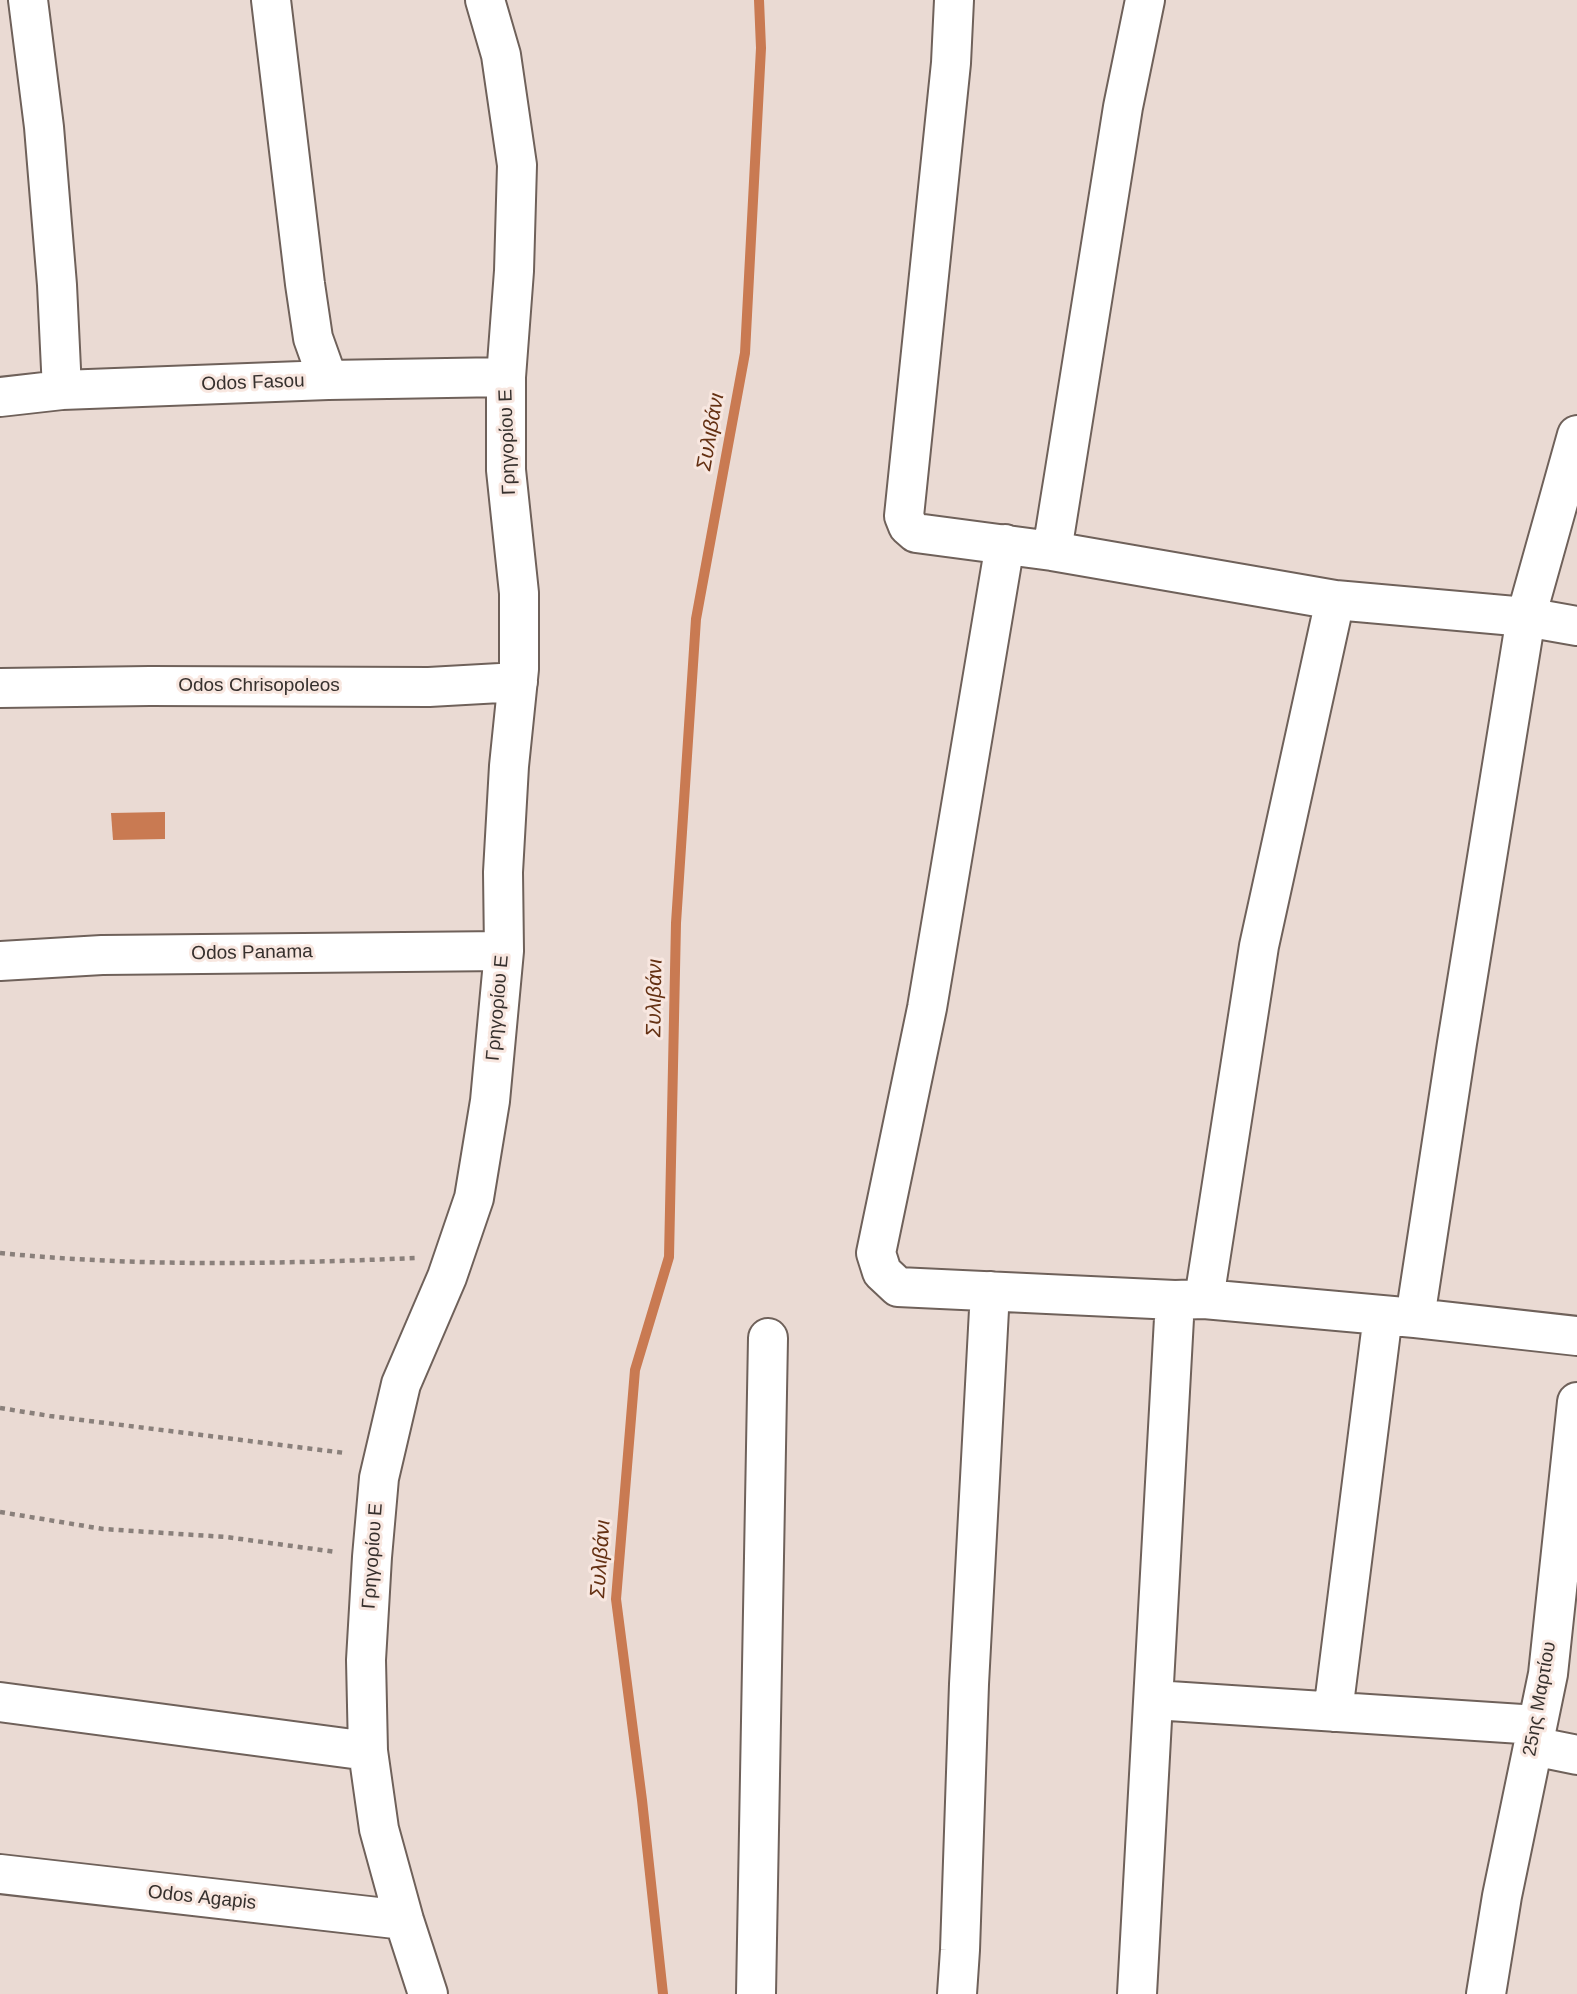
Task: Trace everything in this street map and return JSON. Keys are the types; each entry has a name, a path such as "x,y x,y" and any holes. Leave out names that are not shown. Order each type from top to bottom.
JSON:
{"street":[{"path":"28,0 44,127 57,285 62,390"},
{"path":"271,0 313,338 328,380"},
{"name":"Γρηγορίου Ε","path":"428,1994 379,1829 368,1751 366,1660 379,1478 401,1384 454,1257 474,1198 490,1101 504,951 503,872 508,779 518,681 519,593 506,470 506,377 514,271 517,165 501,55 485,0"},
{"path":"954,0 951,63 904,516 908,526 916,533 1052,551 1335,600 1526,617 1577,626"},
{"path":"1052,551 1122,107 1145,0"},
{"name":"Odos Fasou","path":"0,397 62,390 328,380 506,377"},
{"path":"1333,1712 1399,1317 1457,1043 1526,617 1577,435"},
{"path":"1006,544 927,1008 876,1253 882,1272 898,1287 1189,1300 1399,1317 1577,1336"},
{"path":"1137,1994 1154,1700 1189,1300 1259,946 1335,600"},
{"name":"Odos Chrisopoleos","path":"0,688 429,687 518,681"},
{"name":"Odos Panama","path":"0,961 102,955 504,951"},
{"path":"957,1994 969,1684 990,1291"},
{"path":"756,1994 768,1338"},
{"name":"25ης Μαρτίου","path":"1486,1994 1502,1896 1548,1674 1577,1402"},
{"path":"1154,1700 1333,1712 1535,1735 1577,1755"},
{"path":"0,1702 368,1751"},
{"name":"Odos Agapis","path":"0,1874 404,1920"}],"path":[{"path":"0,1253 200,1263 454,1257"},
{"path":"0,1408 384,1458"},
{"path":"0,1512 103,1529 226,1537 372,1557"}],"shaded area":[{"path":"165,812 165,839 113,840 111,813"}],"waterway":[{"name":"Συλιβάνι","path":"663,1994 616,1599 635,1370 669,1257 676,923 696,619 745,353 761,48 759,0"}]}
